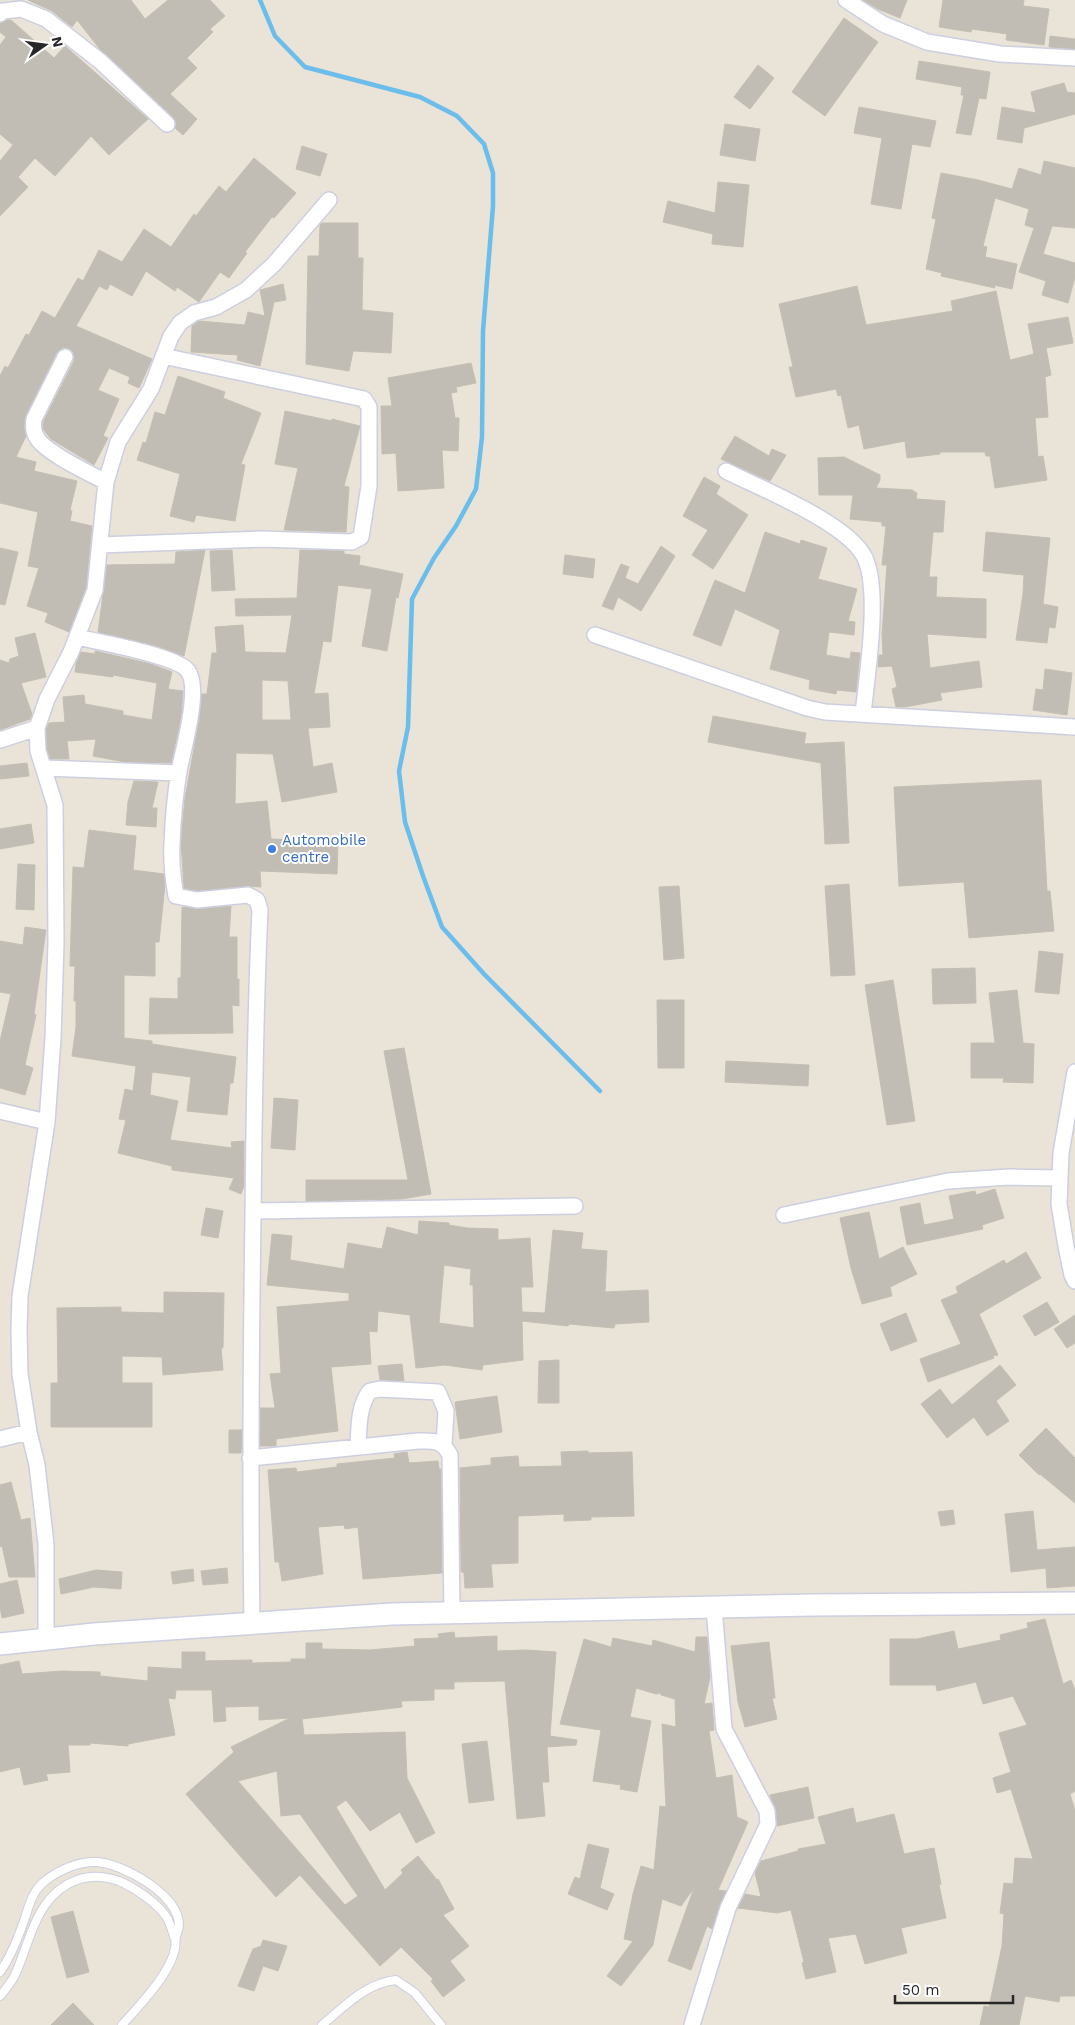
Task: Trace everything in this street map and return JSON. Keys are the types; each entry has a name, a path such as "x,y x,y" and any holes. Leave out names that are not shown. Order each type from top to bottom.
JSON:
{"street":[{"path":"1,13 14,0"},
{"path":"846,0 883,24 927,42 1000,54 1075,58"},
{"path":"1,13 21,9 46,19 100,61 167,124"},
{"path":"46,1638 46,1544 37,1465 29,1432 20,1374 20,1296 48,1122 54,1010 55,805 38,751 37,728 47,699 77,637 95,590 106,482 118,442 151,389 171,336 180,323 194,313 216,307 246,290 274,264 329,200"},
{"path":"100,545 261,539 352,542 361,537 369,486 370,407 364,400 163,356"},
{"path":"65,357 34,419 35,434 44,446 106,482"},
{"path":"726,472 825,520 849,537 864,556 870,578 872,618 863,714"},
{"path":"595,635 807,708 825,712 1075,727"},
{"path":"77,637 174,660 188,670 192,682 191,712 179,773 172,845 173,880 176,896 197,900 248,895 257,900 260,910 255,1066 250,1458 252,1623"},
{"path":"0,740 37,728"},
{"path":"44,768 179,773"},
{"path":"1075,1072 1061,1153 1059,1204 1072,1275 1075,1281"},
{"path":"0,1111 48,1122"},
{"path":"784,1215 948,1181 1009,1177 1060,1178"},
{"path":"253,1211 575,1206"},
{"path":"358,1447 360,1417 364,1397 370,1391 380,1389 438,1392 446,1411 444,1445 450,1455 452,1613"},
{"path":"0,1439 29,1432"},
{"path":"250,1458 418,1441 434,1441 444,1445"},
{"path":"0,1644 46,1638 392,1614 812,1605 1075,1603"},
{"path":"692,2025 728,1908 768,1824 767,1811 724,1729 714,1608"}],"lane":[{"path":"0,1972 16,1941 29,1904 36,1890 45,1881 61,1871 78,1864 98,1862 119,1868 152,1886 170,1902 178,1916 179,1927 172,1959 154,1987 122,2025"},
{"path":"0,1996 13,1980 40,1912 54,1894 74,1880 89,1876 115,1880 128,1885 165,1914 175,1939"},
{"path":"322,2025 364,1990 383,1982 396,1980 415,1993 441,2025"}],"building":[{"path":"28,0 131,0 145,19 168,0 210,0 225,16 210,29 213,32 187,58 197,68 170,94 197,119 183,135 175,128 176,122 173,117 99,48 77,20 72,27 52,11"},
{"path":"863,0 907,0 900,18 878,9"},
{"path":"943,0 1024,0 1023,6 1049,9 1044,45 1006,40 1007,34 972,29 971,32 939,27"},
{"path":"844,18 878,42 825,116 792,92"},
{"path":"11,20 54,58 65,46 148,119 109,155 91,136 55,176 35,158 18,177 28,187 0,216 0,161 13,145 0,134 0,45 6,37 0,32 0,23"},
{"path":"1050,36 1075,39 1075,49 1049,47"},
{"path":"919,61 990,72 986,99 979,98 971,135 956,133 964,95 961,95 962,87 916,79"},
{"path":"758,65 774,78 750,109 734,97"},
{"path":"1064,83 1067,92 1075,93 1075,114 1024,128 1022,143 997,139 1002,107 1036,113 1031,92"},
{"path":"859,107 936,121 930,147 912,144 901,209 871,204 882,138 854,133"},
{"path":"725,124 760,129 755,161 720,155"},
{"path":"302,146 327,154 320,176 296,169"},
{"path":"254,158 296,193 274,218 272,217 245,252 247,253 229,278 220,272 199,302 177,287 175,291 146,271 132,296 110,284 107,290 99,286 76,326 152,359 139,388 128,383 130,377 109,368 98,390 119,399 103,436 108,438 94,465 51,439 43,429 43,422 74,361 73,352 70,349 64,348 57,352 26,415 24,426 26,436 16,457 36,462 34,471 77,481 70,510 72,511 70,521 92,526 86,588 69,632 45,622 48,613 27,606 39,568 28,566 38,512 0,503 0,376 5,366 8,368 26,334 29,335 42,311 55,318 78,278 83,281 99,250 122,262 144,229 171,247 194,214 196,216 219,186 226,192"},
{"path":"1044,161 1075,168 1075,228 1052,226 1043,254 1075,263 1075,277 1068,303 1042,295 1046,281 1019,272 1034,228 1025,225 1029,209 995,198 983,246 987,247 985,257 1017,264 1012,289 994,285 995,288 941,276 942,273 926,269 936,219 932,218 941,173 1012,189 1019,168 1041,175"},
{"path":"718,182 749,185 743,247 712,244 713,234 663,222 668,201 715,213"},
{"path":"322,223 358,223 358,258 363,258 362,310 393,313 391,353 353,351 349,371 306,364 308,256 319,256 320,225"},
{"path":"283,284 286,300 274,302 260,366 237,360 238,355 191,352 192,326 199,321 245,325 248,312 265,316 260,290"},
{"path":"857,286 866,325 953,311 951,301 996,291 1010,360 1034,354 1028,324 1068,317 1073,343 1046,348 1051,375 1045,377 1048,417 1035,418 1038,457 1043,456 1047,480 995,488 990,456 986,456 985,452 940,452 940,454 907,458 905,441 864,449 859,425 848,428 841,395 838,396 836,389 796,397 789,367 793,367 779,304"},
{"path":"471,363 476,383 456,387 457,392 451,393 455,418 459,418 458,451 442,450 444,488 398,491 396,453 382,454 381,406 392,406 388,378"},
{"path":"178,376 225,392 223,398 261,413 241,464 245,465 235,521 196,515 194,522 170,516 180,474 137,460 143,442 146,443 155,412 165,415"},
{"path":"285,411 360,426 344,486 349,487 346,532 284,530 298,468 275,464"},
{"path":"735,436 769,456 772,449 786,455 770,481 721,459"},
{"path":"844,457 880,475 876,488 912,490 917,493 916,499 945,501 943,532 933,532 929,577 937,577 936,597 986,599 986,638 927,634 930,668 979,661 982,687 940,693 942,700 896,707 892,689 897,687 892,666 878,667 879,655 883,655 882,635 887,565 882,565 886,526 882,526 882,522 850,519 853,495 819,495 818,458"},
{"path":"704,477 720,486 716,494 748,515 713,569 692,555 708,530 683,516"},
{"path":"765,532 800,544 801,540 827,548 818,579 857,589 848,621 855,622 854,635 829,632 826,655 850,659 851,652 860,653 856,692 837,690 836,694 809,689 810,680 770,669 780,630 735,609 721,646 693,635 715,580 745,593"},
{"path":"986,532 1050,538 1043,604 1058,607 1055,628 1049,627 1047,643 1016,640 1024,575 983,571"},
{"path":"661,546 675,556 641,611 618,597 613,610 602,606 621,564 629,567 625,578 638,584"},
{"path":"0,548 18,552 5,605 0,604"},
{"path":"205,550 184,656 157,646 98,632 107,565 175,564 176,552"},
{"path":"232,550 235,590 212,591 210,551"},
{"path":"300,550 344,551 344,554 360,556 359,565 403,574 398,598 396,597 387,651 362,646 372,589 338,585 331,642 323,641 314,694 328,693 330,727 308,728 313,767 332,763 337,792 282,802 273,754 236,753 235,804 267,801 271,839 338,842 337,874 260,871 261,887 247,886 197,891 184,888 181,841 185,798 202,694 207,694 212,653 217,653 215,627 243,625 245,652 286,653 292,615 236,616 235,599 297,598","holes":["262,680 288,681 291,720 262,720"]},
{"path":"565,555 595,559 593,578 563,574"},
{"path":"35,633 46,677 21,683 32,714 30,719 0,730 0,660 9,663 10,659 19,656 15,638"},
{"path":"95,651 151,664 172,672 168,689 183,691 181,718 171,763 125,762 93,756 96,739 67,741 69,759 50,759 47,749 46,729 49,723 65,722 63,697 84,695 85,704 123,711 123,715 152,720 157,683 113,675 113,677 75,672 81,652 95,654"},
{"path":"1045,669 1072,673 1067,715 1033,710 1036,689 1043,690"},
{"path":"713,716 806,733 804,744 844,742 849,843 825,844 821,763 708,742"},
{"path":"27,763 29,776 0,779 0,766"},
{"path":"1041,780 1047,891 1050,891 1054,931 969,938 964,882 899,886 894,787"},
{"path":"134,781 158,782 152,808 157,808 156,827 126,825 128,802"},
{"path":"31,824 34,843 0,849 0,829"},
{"path":"89,830 136,836 133,870 164,874 165,885 159,942 155,942 155,976 124,975 124,1038 152,1041 152,1044 236,1057 233,1083 230,1083 227,1115 187,1111 191,1077 152,1072 150,1095 178,1101 170,1140 232,1148 231,1142 244,1141 244,1186 241,1194 229,1189 234,1178 172,1170 172,1166 118,1153 126,1120 119,1119 125,1089 133,1091 136,1066 72,1056 76,1027 76,1001 74,1001 75,966 70,966 73,867 84,868"},
{"path":"18,864 35,865 34,910 16,909"},
{"path":"849,884 855,975 831,976 825,886"},
{"path":"679,886 684,958 664,960 659,887"},
{"path":"231,906 229,937 237,937 237,979 239,979 239,1006 232,1005 233,1033 149,1034 150,998 178,999 178,978 181,978 182,907 198,909"},
{"path":"25,927 46,930 34,1014 36,1015 25,1065 33,1068 25,1095 0,1088 0,1041 11,994 0,992 0,941 23,945"},
{"path":"1039,951 1063,954 1059,994 1035,992"},
{"path":"975,968 976,1003 933,1004 932,969"},
{"path":"893,980 915,1121 887,1125 865,985"},
{"path":"1017,990 1023,1043 1034,1044 1033,1083 1003,1082 1004,1078 971,1078 971,1043 995,1043 989,993"},
{"path":"657,1000 684,1000 684,1068 658,1068"},
{"path":"404,1048 431,1194 402,1199 306,1201 306,1180 408,1180 384,1051"},
{"path":"726,1061 809,1065 808,1086 725,1082"},
{"path":"274,1098 298,1100 295,1150 271,1148"},
{"path":"995,1189 1004,1218 982,1225 983,1229 907,1245 900,1207 920,1203 924,1225 954,1219 949,1196 975,1191 976,1195"},
{"path":"206,1208 223,1211 218,1238 201,1235"},
{"path":"869,1212 879,1259 903,1247 917,1274 890,1287 892,1296 862,1304 851,1268 840,1218"},
{"path":"419,1221 449,1223 449,1225 467,1228 498,1229 498,1240 530,1238 533,1287 521,1287 522,1312 545,1313 553,1230 583,1233 581,1249 607,1251 605,1292 648,1290 649,1322 615,1324 614,1328 522,1321 523,1360 483,1365 482,1370 445,1365 416,1368 410,1315 378,1311 377,1332 369,1331 371,1364 331,1367 338,1431 276,1439 276,1446 260,1446 260,1408 275,1408 270,1374 281,1373 277,1307 349,1301 349,1293 267,1285 272,1234 292,1236 290,1260 344,1269 348,1243 382,1249 387,1227 418,1235","holes":["444,1265 471,1269 470,1285 473,1285 474,1328 439,1323"]},
{"path":"1026,1252 1041,1278 979,1314 998,1355 928,1382 920,1359 961,1344 941,1300 958,1293 956,1287 1004,1260 1006,1264"},
{"path":"164,1292 224,1293 223,1348 221,1348 223,1370 163,1375 162,1357 122,1356 122,1383 152,1383 152,1427 51,1427 51,1383 58,1383 57,1308 121,1307 121,1312 164,1313"},
{"path":"1047,1302 1059,1322 1035,1336 1023,1316"},
{"path":"906,1313 917,1341 891,1351 880,1324"},
{"path":"1075,1315 1075,1343 1067,1348 1054,1329"},
{"path":"559,1360 559,1403 538,1403 539,1361"},
{"path":"402,1364 404,1381 380,1380 378,1366"},
{"path":"1000,1365 1016,1385 996,1401 1009,1421 987,1436 974,1417 947,1438 921,1404 940,1389 952,1405"},
{"path":"497,1396 502,1432 460,1439 455,1402"},
{"path":"1046,1428 1075,1458 1075,1503 1039,1475 1019,1455"},
{"path":"229,1430 242,1430 241,1453 229,1453"},
{"path":"588,1451 588,1453 632,1452 634,1516 591,1517 591,1520 564,1521 564,1514 518,1516 518,1563 491,1564 493,1587 465,1588 464,1572 461,1572 460,1468 491,1465 491,1458 518,1456 519,1467 562,1466 561,1452"},
{"path":"407,1452 409,1463 438,1461 439,1469 441,1469 442,1573 363,1579 358,1527 345,1529 344,1525 318,1527 323,1574 282,1581 279,1562 275,1562 268,1470 296,1468 297,1472 337,1467 337,1464 395,1458 394,1454"},
{"path":"11,1482 21,1520 30,1518 35,1577 9,1577 2,1546 0,1547 0,1485"},
{"path":"953,1510 955,1524 941,1526 938,1512"},
{"path":"1033,1511 1037,1550 1075,1547 1075,1586 1047,1588 1046,1568 1011,1572 1005,1514"},
{"path":"227,1568 228,1583 203,1585 201,1571"},
{"path":"193,1569 194,1581 173,1584 171,1572"},
{"path":"96,1570 122,1572 121,1589 94,1587 61,1594 59,1579"},
{"path":"17,1580 24,1613 2,1618 0,1584"},
{"path":"1045,1619 1063,1684 1071,1680 1075,1690 1075,1791 1070,1794 1075,1811 1075,1996 1060,1996 1059,2002 1025,1996 1019,2025 980,2025 984,2006 989,2007 1002,1946 1004,1914 1000,1913 1004,1883 1013,1884 1015,1858 1033,1859 1011,1789 997,1793 993,1778 1011,1772 999,1733 1027,1725 1013,1696 983,1704 976,1682 937,1691 936,1685 890,1685 890,1639 917,1639 954,1631 958,1649 1001,1640 1000,1635 1028,1628 1027,1623"},
{"path":"454,1632 455,1638 497,1636 497,1651 556,1652 550,1736 577,1740 576,1745 547,1747 549,1782 542,1782 545,1816 517,1819 505,1681 454,1682 454,1689 434,1689 434,1700 401,1701 402,1707 302,1719 304,1735 405,1732 407,1778 435,1833 416,1843 400,1812 370,1831 346,1800 336,1807 385,1890 403,1873 401,1870 418,1856 438,1879 454,1909 443,1915 469,1946 450,1961 465,1980 443,1997 431,1981 433,1979 401,1947 380,1966 300,1875 276,1897 186,1794 234,1752 231,1747 290,1718 259,1720 259,1706 225,1707 226,1721 214,1722 212,1690 176,1690 175,1699 168,1698 175,1735 128,1744 128,1746 90,1743 90,1745 68,1745 70,1772 46,1774 48,1780 24,1785 20,1767 0,1772 0,1665 19,1661 22,1674 62,1671 100,1672 100,1676 148,1681 148,1667 182,1669 182,1652 205,1652 205,1661 252,1660 252,1663 291,1662 291,1659 306,1659 306,1643 322,1643 322,1649 370,1650 415,1646 414,1639 439,1638 438,1634","holes":["277,1771 281,1816 300,1814 358,1896 345,1905 238,1781"]},
{"path":"696,1637 707,1637 710,1677 704,1704 712,1703 714,1730 709,1731 716,1778 732,1775 737,1817 748,1822 718,1890 726,1891 712,1929 707,1926 691,1970 668,1961 694,1888 681,1906 662,1899 653,1945 621,1986 607,1976 633,1941 624,1939 641,1866 654,1870 660,1806 666,1807 662,1724 676,1727 675,1699 661,1695 661,1693 656,1694 636,1688 630,1717 651,1721 637,1792 620,1789 621,1785 593,1781 601,1730 560,1724 584,1639 611,1647 613,1638 652,1646 653,1640 695,1652"},
{"path":"769,1642 775,1698 772,1698 777,1719 745,1727 738,1702 731,1646"},
{"path":"487,1741 494,1800 469,1803 462,1744"},
{"path":"808,1787 814,1818 777,1826 776,1810 770,1795"},
{"path":"853,1808 856,1823 894,1814 904,1854 934,1848 946,1918 901,1928 907,1953 865,1964 856,1934 828,1938 836,1972 806,1979 802,1963 804,1962 791,1910 777,1913 738,1908 745,1894 761,1897 755,1873 761,1861 798,1851 798,1849 826,1844 818,1817"},
{"path":"588,1844 609,1849 600,1888 614,1894 607,1910 568,1894 575,1877 580,1879"},
{"path":"73,1911 89,1972 67,1978 51,1917"},
{"path":"263,1940 287,1946 278,1971 263,1966 254,1991 238,1986 253,1949 261,1946"},
{"path":"73,2003 94,2025 51,2025"}],"waterway":[{"path":"260,0 275,36 305,67 420,97 457,116 484,144 493,173 493,206 483,331 482,437 476,489 456,526 434,558 412,599 408,727 399,771 405,822 442,927 484,974 600,1091"}],"place":[{"name":"Automobile centre","path":"272,849"}]}
